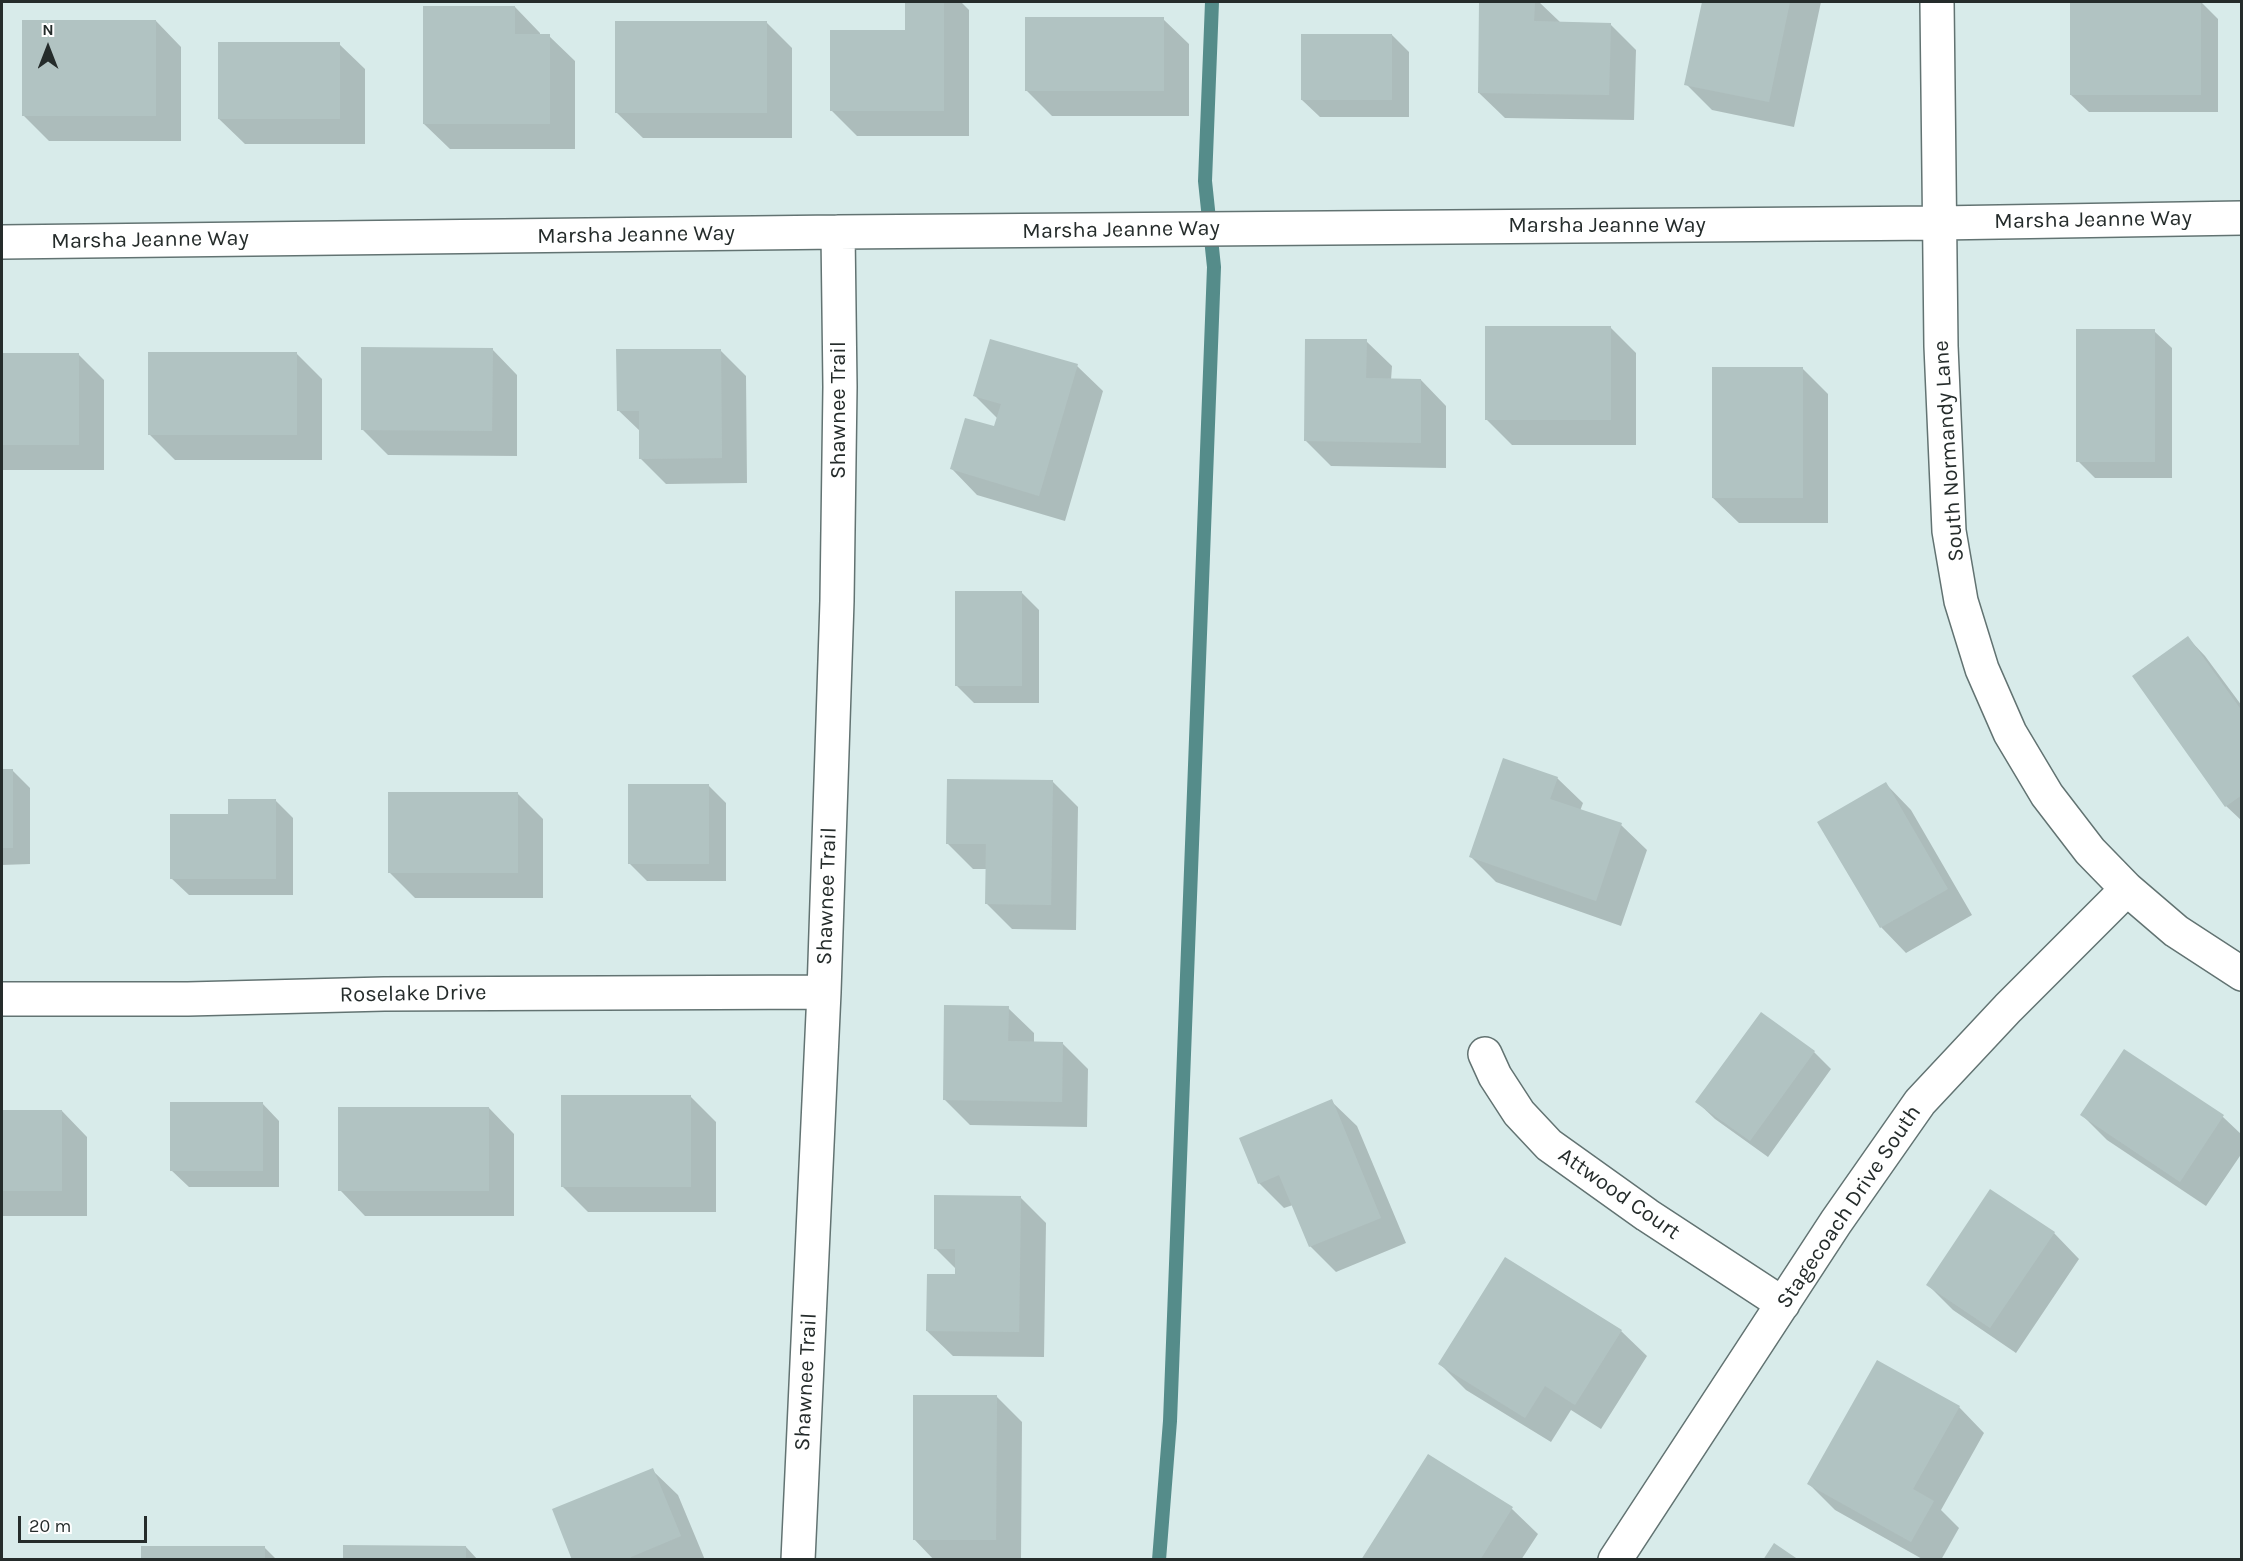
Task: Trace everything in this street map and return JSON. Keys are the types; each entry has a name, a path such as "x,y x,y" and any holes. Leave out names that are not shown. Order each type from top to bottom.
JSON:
{"street":[{"name":"South Normandy Lane","path":"1937,2 1941,346 1949,531 1961,601 1982,669 2010,734 2047,795 2090,851 2127,889 2176,931 2241,974"},
{"name":"Marsha Jeanne Way","path":"2,242 2241,218"},
{"name":"Shawnee Trail","path":"798,1560 824,992 837,601 840,387 838,232"},
{"name":"Stagecoach Drive South","path":"1615,1560 1836,1222 1920,1102 2008,1008 2127,889"},
{"name":"Roselake Drive","path":"2,999 824,992"},
{"name":"Attwood Court","path":"1485,1054 1495,1076 1519,1113 1549,1145 1647,1215 1783,1304"}],"building":[{"path":"905,2 944,2 944,111 830,111 830,30 905,30"},
{"path":"1479,2 1535,2 1534,21 1611,23 1609,95 1478,93"},
{"path":"1702,2 1790,2 1769,102 1684,85"},
{"path":"2070,2 2201,2 2201,95 2070,95"},
{"path":"423,6 515,6 515,34 550,34 550,124 423,124"},
{"path":"1025,17 1164,17 1164,91 1025,91"},
{"path":"22,20 156,20 156,116 22,116"},
{"path":"615,21 767,21 767,113 615,113"},
{"path":"1301,34 1392,34 1392,100 1301,100"},
{"path":"218,42 340,42 340,119 218,119"},
{"path":"1485,326 1611,326 1611,420 1485,420"},
{"path":"2076,329 2155,329 2155,462 2076,462"},
{"path":"990,339 1078,364 1039,496 950,469 965,418 994,426 1001,404 973,396"},
{"path":"1305,339 1367,339 1366,378 1421,379 1421,443 1304,441"},
{"path":"361,347 493,348 492,431 361,430"},
{"path":"616,349 721,349 722,458 639,459 639,411 617,411"},
{"path":"148,352 297,352 297,435 148,435"},
{"path":"2,353 79,353 79,445 2,445"},
{"path":"1712,367 1803,367 1803,498 1712,498"},
{"path":"955,591 1022,591 1022,686 955,686"},
{"path":"2188,636 2242,711 2242,795 2225,807 2132,676"},
{"path":"1503,758 1558,777 1550,799 1622,823 1596,901 1469,857"},
{"path":"2,769 13,769 13,848 2,848"},
{"path":"947,779 1053,780 1051,905 985,904 986,844 946,844"},
{"path":"1886,782 1948,889 1880,928 1817,822"},
{"path":"628,784 709,784 709,864 628,864"},
{"path":"388,792 518,792 518,873 388,873"},
{"path":"228,799 276,799 276,879 170,879 170,814 228,814"},
{"path":"944,1005 1009,1006 1008,1041 1063,1042 1062,1102 943,1100"},
{"path":"1761,1012 1815,1051 1750,1141 1695,1102"},
{"path":"2124,1049 2224,1115 2180,1182 2080,1115"},
{"path":"561,1095 691,1095 691,1187 561,1187"},
{"path":"1332,1099 1381,1218 1309,1247 1279,1175 1258,1184 1239,1138"},
{"path":"170,1102 263,1102 263,1171 170,1171"},
{"path":"338,1107 489,1107 489,1191 338,1191"},
{"path":"2,1110 62,1110 62,1191 2,1191"},
{"path":"1990,1189 2055,1232 1990,1328 1926,1285"},
{"path":"934,1195 1021,1196 1019,1332 926,1331 927,1274 955,1274 955,1249 934,1249"},
{"path":"1505,1257 1622,1330 1575,1405 1545,1386 1525,1418 1438,1364"},
{"path":"1877,1360 1960,1406 1913,1489 1934,1501 1911,1542 1807,1484"},
{"path":"913,1395 997,1395 996,1540 913,1540"},
{"path":"1428,1454 1513,1507 1480,1560 1361,1560"},
{"path":"653,1468 681,1536 631,1557 631,1560 572,1560 552,1509"},
{"path":"1774,1543 1799,1560 1763,1560"},
{"path":"343,1545 466,1546 466,1560 343,1560"},
{"path":"141,1546 265,1546 265,1560 141,1560"}],"waterway":[{"path":"1159,1560 1170,1421 1214,267 1205,181 1212,2"}]}
